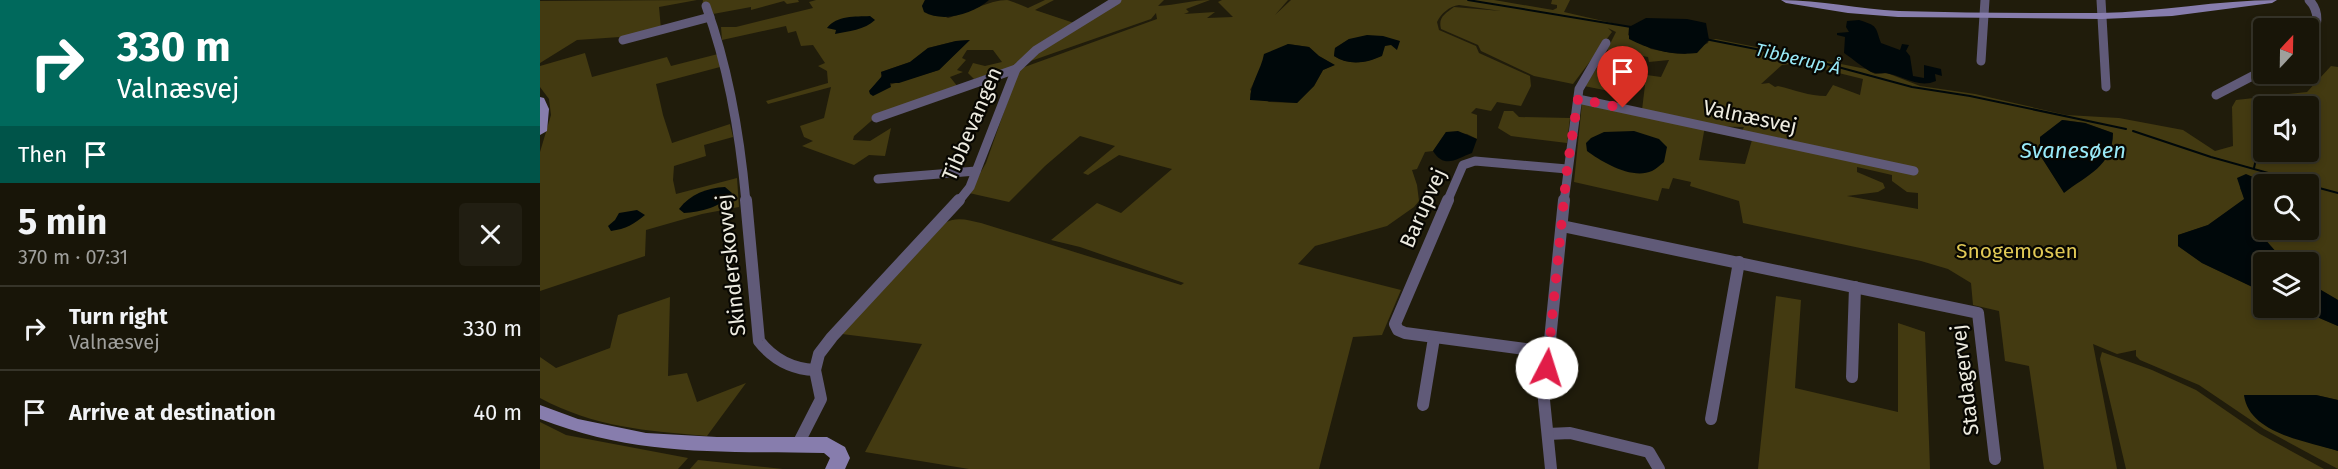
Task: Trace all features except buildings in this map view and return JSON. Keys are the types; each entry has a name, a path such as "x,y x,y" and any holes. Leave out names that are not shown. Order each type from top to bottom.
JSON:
{"street":[{"name":"Tibbevangen","path":"816,370 819,354 832,336 947,215 970,187 1016,69 1036,50 1117,0"},
{"path":"1786,0 1876,13 1983,16 2102,16 2172,13 2270,0"},
{"path":"1981,61 1985,0"},
{"path":"2101,0 2106,87"},
{"path":"2309,0 2316,9 2316,18"},
{"name":"Skinderskovvej","path":"623,40 708,12 718,39 740,141 759,341 765,351 777,359 805,370 816,370"},
{"path":"1551,469 1544,400 1567,169 1579,89 1606,43"},
{"path":"876,118 1016,69"},
{"path":"2216,95 2253,76"},
{"name":"Valnæsvej","path":"1578,99 1914,171"},
{"path":"540,101 543,109 540,131"},
{"name":"Barupvej","path":"1548,352 1405,333 1398,330 1395,324 1463,165 1475,161 1567,169"},
{"path":"878,179 976,171"},
{"name":"Stadagervej","path":"1562,226 1978,313 1995,459"},
{"path":"1712,419 1739,262"},
{"path":"1852,377 1855,287"},
{"path":"1423,405 1434,338"},
{"path":"798,444 821,399 816,370"},
{"path":"540,412 590,431 670,444 827,445 834,448 840,458 835,469"},
{"path":"1548,434 1570,433 1649,452 1659,469"}],"green space":[{"path":"697,0 659,7 661,29 634,36 577,40 540,63 540,1"},
{"path":"703,0 798,0 799,2 787,4 784,1 751,10 751,7 713,14 702,8"},
{"path":"816,0 925,0 922,6 948,18 1000,1 1007,0 1028,8 1045,0 1054,0 1035,10 1077,24 1017,65 974,79 968,73 973,63 985,66 1002,62 993,50 967,50 962,58 966,60 957,70 963,72 950,77 958,87 878,115 854,136 853,140 870,141 891,128 885,156 869,155 854,165 802,146 813,141 804,137 800,126 824,118 831,87 768,104 766,101 828,83 827,71 818,66 825,63 813,45 801,46 796,31 788,33 786,26 722,40 721,27 736,27 813,8 809,2","holes":["969,40 939,70 869,91 881,79 881,72 910,62 928,48"]},
{"name":"Snogemosen","path":"1119,0 1164,0 1158,6 1210,0 1186,9 1189,12 1184,14 1215,12 1207,18 1233,17 1218,2 1222,0 1288,0 1275,15 1291,0 1494,0 1553,10 1557,8 1557,5 1551,4 1552,0 1570,0 1564,12 1629,27 1628,35 1651,49 1685,54 1708,43 1709,40 1716,39 1866,69 1875,74 1887,73 1920,86 1975,94 2066,115 2119,118 2183,130 2215,151 2233,146 2232,107 2236,100 2253,98 2253,162 2319,162 2319,96 2272,96 2307,92 2314,84 2319,84 2319,79 2331,66 2338,67 2338,300 2319,289 2319,252 2276,252 2266,240 2319,240 2319,174 2253,174 2253,183 2240,188 2245,199 2208,225 2178,235 2178,246 2202,263 2253,287 2253,318 2319,318 2338,326 2338,400 2316,395 2244,396 2281,433 2338,451 2338,469 2264,429 2199,385 2140,360 2136,356 2136,350 2117,354 2093,344 2117,469 2044,469 2029,366 2005,361 1999,311 1973,305 1971,283 1948,269 1921,261 1743,223 1739,201 1690,186 1691,182 1673,178 1669,189 1662,188 1658,201 1574,182 1582,103 1642,110 1645,85 1621,82 1634,89 1629,95 1584,86 1597,68 1661,77 1669,60 1649,62 1648,57 1607,50 1616,32 1608,28 1612,32 1573,84 1534,76 1481,51 1478,45 1441,29 1441,19 1454,7 1501,11 1459,5 1455,6 1449,9 1441,16 1437,22 1439,30 1476,46 1479,53 1530,76 1531,86 1521,106 1497,102 1491,111 1476,108 1471,113 1477,115 1477,139 1467,134 1446,132 1433,151 1425,152 1417,169 1412,170 1419,201 1414,207 1387,226 1315,246 1298,264 1401,290 1382,335 1353,337 1319,469 969,469 865,452 922,344 842,334 943,224 957,219 981,223 1181,285 1184,283 1080,247 1051,240 1097,203 1121,213 1172,169 1119,155 1088,175 1083,173 1115,146 1080,136 1045,166 1009,202 969,193 986,163 1019,69 1157,19 1156,13 1151,19 1025,63 1038,50","holes":["1349,39 1400,41 1384,46 1382,55 1370,60 1352,62 1334,56 1335,48","1288,44 1309,47 1334,65 1323,70 1314,86 1297,103 1269,102 1250,90 1262,66","1798,63 1863,79 1860,95 1833,85 1826,96 1820,96 1775,87 1769,83 1761,84 1782,65","2063,120 2085,123 2113,133 2064,192 2040,155 2040,137","1705,126 1744,127 1740,135 1752,140 1745,164 1699,160","1857,167 1892,175 1892,181 1907,192 1918,193 1918,209 1847,196 1878,192 1885,188 1883,183 1857,172"]},
{"path":"585,53 592,77 667,57 671,66 718,54 720,67 656,84 672,143 730,124 733,137 704,145 706,156 674,166 673,180 676,194 737,178 739,207 702,214 646,230 645,256 540,291 540,152 551,115 549,99 540,87 540,66"},
{"path":"1504,111 1513,111 1519,117 1570,118 1567,143 1511,136 1498,128"},
{"path":"1776,296 1801,300 1795,388 1898,412 1898,323 1925,332 1930,469 1758,469"},
{"path":"670,297 668,376 687,373 697,402 746,383 707,436 621,426 580,415 540,398 540,357 556,368 610,348 618,315"},
{"path":"2102,352 2152,370 2196,390 2260,434 2324,469 2126,469 2100,359"},
{"path":"540,422 566,435 688,458 678,469 540,469"},
{"path":"698,460 783,469 690,469"}],"water":[{"path":"925,0 989,0 966,13 940,17 924,12 922,6"},
{"path":"870,16 875,20 856,30 835,34 836,30 827,28 841,19"},
{"path":"1646,18 1687,19 1706,23 1709,40 1697,53 1679,54 1654,49 1629,39 1629,27"},
{"path":"1859,20 1875,27 1881,43 1900,50 1902,44 1909,45 1906,51 1910,56 1913,76 1924,78 1924,65 1941,69 1942,76 1935,74 1936,81 1923,83 1891,74 1873,73 1864,68 1844,53 1845,37 1837,35 1837,33 1849,32 1846,27 1847,21"},
{"path":"1367,35 1383,36 1400,41 1397,50 1391,45 1385,46 1382,56 1358,62 1346,61 1334,56 1335,48 1349,39"},
{"path":"970,40 939,70 899,83 890,83 891,87 873,96 870,94 869,91 882,76 881,72 910,62 928,48"},
{"path":"1288,44 1309,47 1335,65 1323,70 1314,86 1297,103 1250,100 1264,54"},
{"name":"Svanesøen","path":"2062,120 2085,123 2113,133 2109,154 2104,162 2064,193 2040,155 2040,137"},
{"path":"1458,131 1477,139 1472,153 1451,161 1442,160 1433,151 1446,132"},
{"path":"1634,131 1659,139 1667,147 1664,162 1652,171 1627,172 1609,165 1587,151 1586,143 1604,132"},
{"path":"2246,174 2253,177 2253,240 2266,240 2276,252 2253,252 2253,287 2202,263 2178,246 2178,235 2208,225 2244,199 2237,178"},
{"path":"725,187 732,193 717,205 684,213 679,209 688,199 699,193"},
{"path":"637,210 645,215 630,226 611,231 608,226 619,213"},
{"path":"2319,289 2338,300 2338,326 2319,318"},
{"path":"2244,395 2316,395 2338,400 2338,451 2281,434 2268,427 2256,419 2248,408"}],"waterway":[{"name":"Tibberup Å","path":"1468,0 1631,27"},
{"name":"Tibberup Å","path":"1705,39 1812,60 1912,87 1970,96 2126,129"},
{"name":"Tibberup Å","path":"2133,131 2272,174"},
{"path":"2254,168 2255,162"},
{"name":"Tibberup Å","path":"2319,188 2338,193"}],"route":[{"path":"1547,368 1567,169 1578,99 1623,108"}]}
